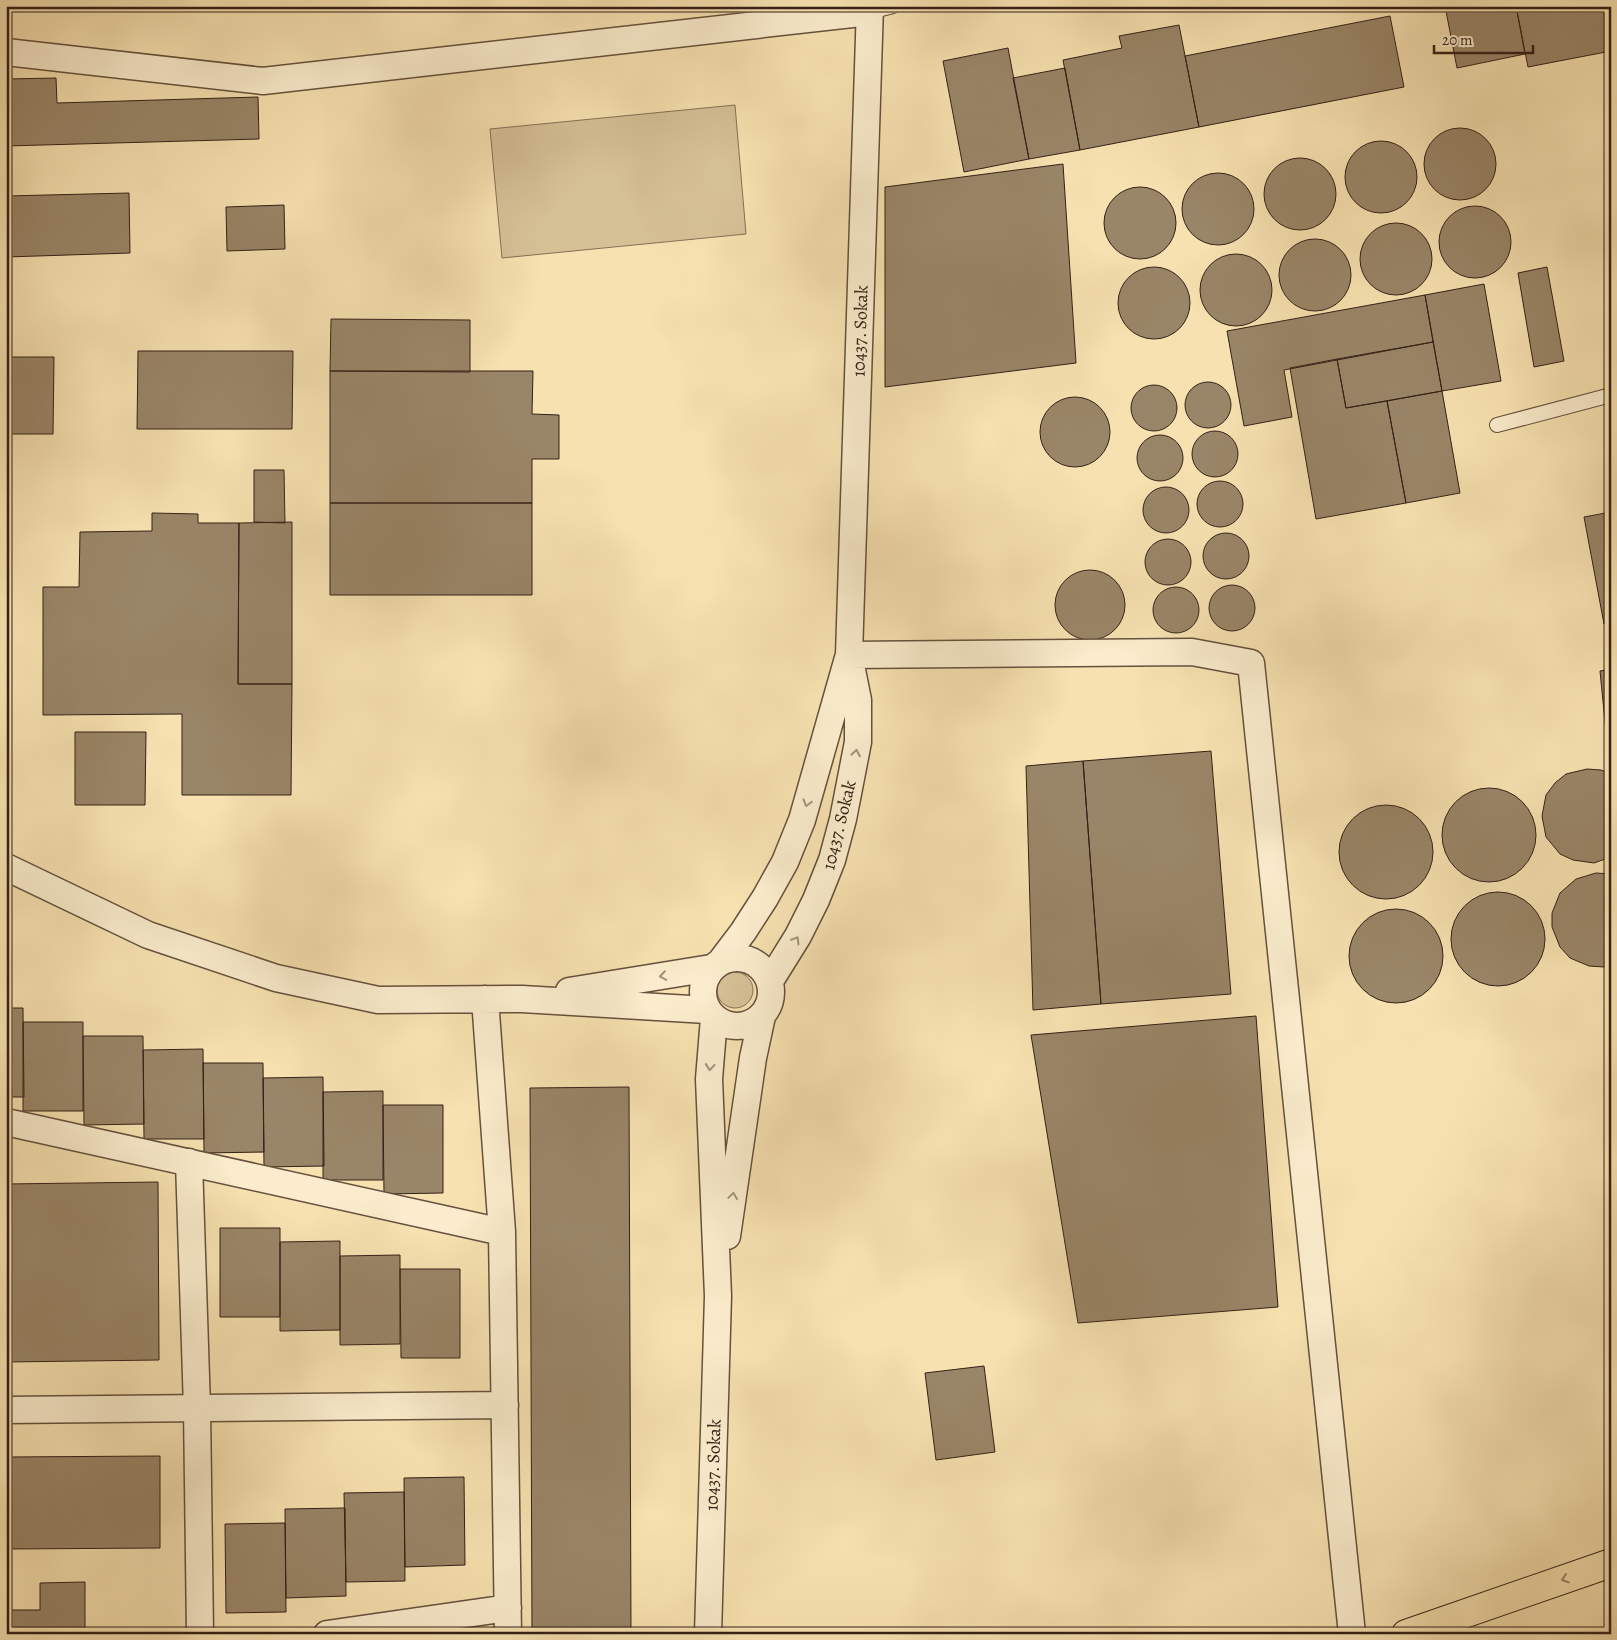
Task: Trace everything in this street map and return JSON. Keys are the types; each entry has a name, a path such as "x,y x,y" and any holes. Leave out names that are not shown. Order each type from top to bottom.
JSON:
{"highway":[{"path":"1406,1634 1611,1564"}],"street":[{"path":"6,52 263,80 878,8"},
{"name":"10437. Sokak","path":"716,964 743,932 785,862 802,820 849,655 878,8"},
{"path":"849,655 1192,652 1251,663 1352,1634"},
{"name":"10437. Sokak","path":"770,981 798,936 816,900 832,860 843,819 858,742 858,700 849,655"},
{"path":"6,867 148,935 276,978 378,1000 522,999 711,1014"},
{"path":"522,999 716,964 733,957 755,962 764,970 770,981 771,999 762,1016 744,1026 733,1026 723,1024 711,1014 704,1004 702,988 704,981 716,964"},
{"path":"486,999 502,1232 508,1634"},
{"name":"10437. Sokak","path":"708,1634 718,1296 709,1079 711,1014"},
{"name":"10437. Sokak","path":"718,1296 762,1016"},
{"path":"6,1122 502,1232"},
{"path":"189,1162 198,1408 200,1634"},
{"path":"6,1410 505,1405"},
{"path":"327,1634 508,1608"}],"lane":[{"path":"1498,425 1611,395"}],"shaded area":[{"path":"735,105 746,234 502,258 490,129"},
{"path":"735,972 742,973 748,977 752,983 752,997 748,1003 742,1007 735,1008 728,1007 722,1003 718,997 717,990 718,983 722,977 728,973"}],"building":[{"path":"1445,6 1516,6 1525,54 1457,68"},
{"path":"1516,6 1611,6 1611,51 1528,67"},
{"path":"1390,16 1404,87 1199,127 1185,56"},
{"path":"1179,25 1199,127 1080,150 1063,60 1122,48 1119,36"},
{"path":"1008,48 1029,159 964,172 943,61"},
{"path":"1065,68 1080,150 1029,159 1013,78"},
{"path":"56,78 57,103 258,97 259,139 6,146 6,79"},
{"path":"1453,128 1467,128 1486,138 1496,157 1496,171 1486,190 1467,200 1453,200 1434,190 1424,171 1424,157 1434,138"},
{"path":"1388,141 1407,151 1415,163 1417,177 1415,191 1407,203 1395,211 1374,213 1355,203 1347,191 1345,170 1355,151 1367,143"},
{"path":"1293,158 1307,158 1326,168 1336,187 1336,201 1326,220 1307,230 1293,230 1274,220 1264,201 1264,187 1274,168"},
{"path":"1063,164 1076,363 885,387 885,187"},
{"path":"1225,173 1244,183 1252,195 1254,209 1252,223 1244,235 1232,243 1211,245 1192,235 1184,223 1182,202 1192,183 1204,175"},
{"path":"1147,187 1166,197 1174,209 1176,223 1174,237 1166,249 1154,257 1133,259 1114,249 1106,237 1104,216 1114,197 1126,189"},
{"path":"129,193 130,253 6,257 6,196"},
{"path":"284,205 285,249 227,251 226,207"},
{"path":"1482,206 1501,216 1509,228 1511,242 1509,256 1501,268 1489,276 1468,278 1449,268 1441,256 1439,235 1449,216 1461,208"},
{"path":"1389,223 1403,223 1422,233 1432,252 1432,266 1422,285 1403,295 1389,295 1370,285 1360,266 1360,252 1370,233"},
{"path":"1322,239 1341,249 1349,261 1351,275 1349,289 1341,301 1329,309 1308,311 1289,301 1281,289 1279,268 1289,249 1301,241"},
{"path":"1243,254 1262,264 1270,276 1272,290 1270,304 1262,316 1250,324 1229,326 1210,316 1202,304 1200,283 1210,264 1222,256"},
{"path":"1147,267 1161,267 1180,277 1190,296 1190,310 1180,329 1161,339 1147,339 1128,329 1118,310 1118,296 1128,277"},
{"path":"1547,267 1564,361 1534,367 1518,273"},
{"path":"1484,284 1501,381 1442,391 1425,295"},
{"path":"1425,295 1433,342 1284,370 1292,417 1244,426 1227,331"},
{"path":"331,319 470,320 470,372 330,371"},
{"path":"1433,342 1442,391 1346,408 1337,359"},
{"path":"138,351 293,351 292,429 137,429"},
{"path":"6,357 54,357 53,434 6,434"},
{"path":"1337,359 1346,408 1387,401 1406,503 1316,519 1290,368"},
{"path":"330,371 533,371 532,414 559,415 559,459 532,459 532,503 330,503"},
{"path":"1208,382 1221,386 1227,392 1231,405 1227,418 1221,424 1208,428 1195,424 1189,418 1185,405 1189,392 1195,386"},
{"path":"1154,385 1167,389 1173,395 1177,408 1173,421 1167,427 1154,431 1141,427 1135,421 1131,408 1135,395 1141,389"},
{"path":"1442,391 1460,493 1406,503 1387,401"},
{"path":"1068,397 1082,397 1095,403 1104,412 1110,425 1108,445 1100,457 1082,467 1068,467 1055,461 1046,452 1040,439 1040,425 1046,412 1055,403"},
{"path":"1215,431 1228,435 1234,441 1238,454 1234,467 1228,473 1215,477 1202,473 1196,467 1192,454 1196,441 1202,435"},
{"path":"1160,435 1173,439 1179,445 1183,458 1179,471 1173,477 1160,481 1147,477 1141,471 1137,458 1141,445 1147,439"},
{"path":"254,470 284,470 285,523 254,522"},
{"path":"1220,481 1233,485 1239,491 1243,504 1239,517 1233,523 1220,527 1207,523 1201,517 1197,504 1201,491 1207,485"},
{"path":"1166,487 1179,491 1185,497 1189,510 1185,523 1179,529 1166,533 1153,529 1147,523 1143,510 1147,497 1153,491"},
{"path":"330,503 532,503 532,595 330,595"},
{"path":"1611,512 1611,622 1604,624 1584,517"},
{"path":"152,513 198,514 198,523 239,523 238,684 292,684 291,795 182,795 182,714 43,715 43,587 79,587 80,532 152,531"},
{"path":"292,522 292,684 238,684 239,523"},
{"path":"1226,533 1239,537 1245,543 1249,556 1245,569 1239,575 1226,579 1213,575 1207,569 1203,556 1207,543 1213,537"},
{"path":"1168,539 1181,543 1187,549 1191,562 1187,575 1181,581 1168,585 1155,581 1149,575 1145,562 1149,549 1155,543"},
{"path":"1083,570 1097,570 1110,576 1119,585 1125,598 1123,618 1115,630 1097,640 1083,640 1070,634 1061,625 1055,612 1055,598 1061,585 1070,576"},
{"path":"1232,585 1245,589 1251,595 1255,608 1251,621 1245,627 1232,631 1219,627 1213,621 1209,608 1213,595 1219,589"},
{"path":"1176,587 1189,591 1195,597 1199,610 1195,623 1189,629 1176,633 1163,629 1157,623 1153,610 1157,597 1163,591"},
{"path":"1611,669 1611,731 1606,732 1600,671"},
{"path":"75,732 146,732 145,805 75,805"},
{"path":"1211,751 1231,994 1101,1004 1083,761"},
{"path":"1083,761 1101,1004 1033,1010 1026,766"},
{"path":"1587,769 1601,770 1611,774 1611,857 1594,863 1573,860 1560,854 1546,837 1542,816 1546,795 1555,783 1566,774"},
{"path":"1489,788 1507,792 1522,802 1532,817 1536,835 1532,853 1522,868 1507,878 1489,882 1471,878 1456,868 1446,853 1442,835 1446,817 1456,802 1471,792"},
{"path":"1386,805 1404,809 1419,819 1429,834 1433,852 1429,870 1419,885 1404,895 1386,899 1368,895 1353,885 1343,870 1339,852 1343,834 1353,819 1368,809"},
{"path":"1596,873 1611,874 1611,965 1604,967 1589,966 1570,958 1560,947 1552,927 1552,913 1560,893 1576,879"},
{"path":"1498,892 1516,896 1531,906 1541,921 1545,939 1541,957 1531,972 1516,982 1498,986 1480,982 1465,972 1455,957 1451,939 1455,921 1465,906 1480,896"},
{"path":"1396,909 1414,913 1429,923 1439,938 1443,956 1439,974 1429,989 1414,999 1396,1003 1378,999 1363,989 1353,974 1349,956 1353,938 1363,923 1378,913"},
{"path":"6,1008 23,1008 24,1097 6,1097"},
{"path":"1256,1016 1278,1307 1078,1323 1031,1035"},
{"path":"23,1022 83,1022 83,1111 23,1111"},
{"path":"83,1036 143,1036 144,1124 84,1125"},
{"path":"203,1049 204,1139 144,1139 143,1050"},
{"path":"203,1063 263,1063 264,1152 204,1153"},
{"path":"323,1077 324,1166 264,1167 263,1078"},
{"path":"629,1087 631,1634 532,1634 530,1088"},
{"path":"383,1091 383,1180 323,1180 323,1092"},
{"path":"383,1105 443,1105 443,1193 384,1194"},
{"path":"158,1182 159,1360 6,1362 6,1184"},
{"path":"220,1228 280,1228 280,1317 220,1317"},
{"path":"340,1241 340,1330 280,1331 280,1242"},
{"path":"400,1255 400,1344 340,1345 340,1256"},
{"path":"400,1269 460,1269 460,1358 401,1358"},
{"path":"984,1366 995,1452 936,1460 925,1373"},
{"path":"160,1456 160,1548 6,1549 6,1457"},
{"path":"464,1477 465,1565 405,1567 404,1478"},
{"path":"404,1492 405,1581 346,1582 344,1493"},
{"path":"345,1508 346,1596 286,1598 285,1509"},
{"path":"285,1523 286,1612 226,1613 225,1524"},
{"path":"85,1582 85,1634 6,1634 6,1610 40,1610 40,1583"}]}
